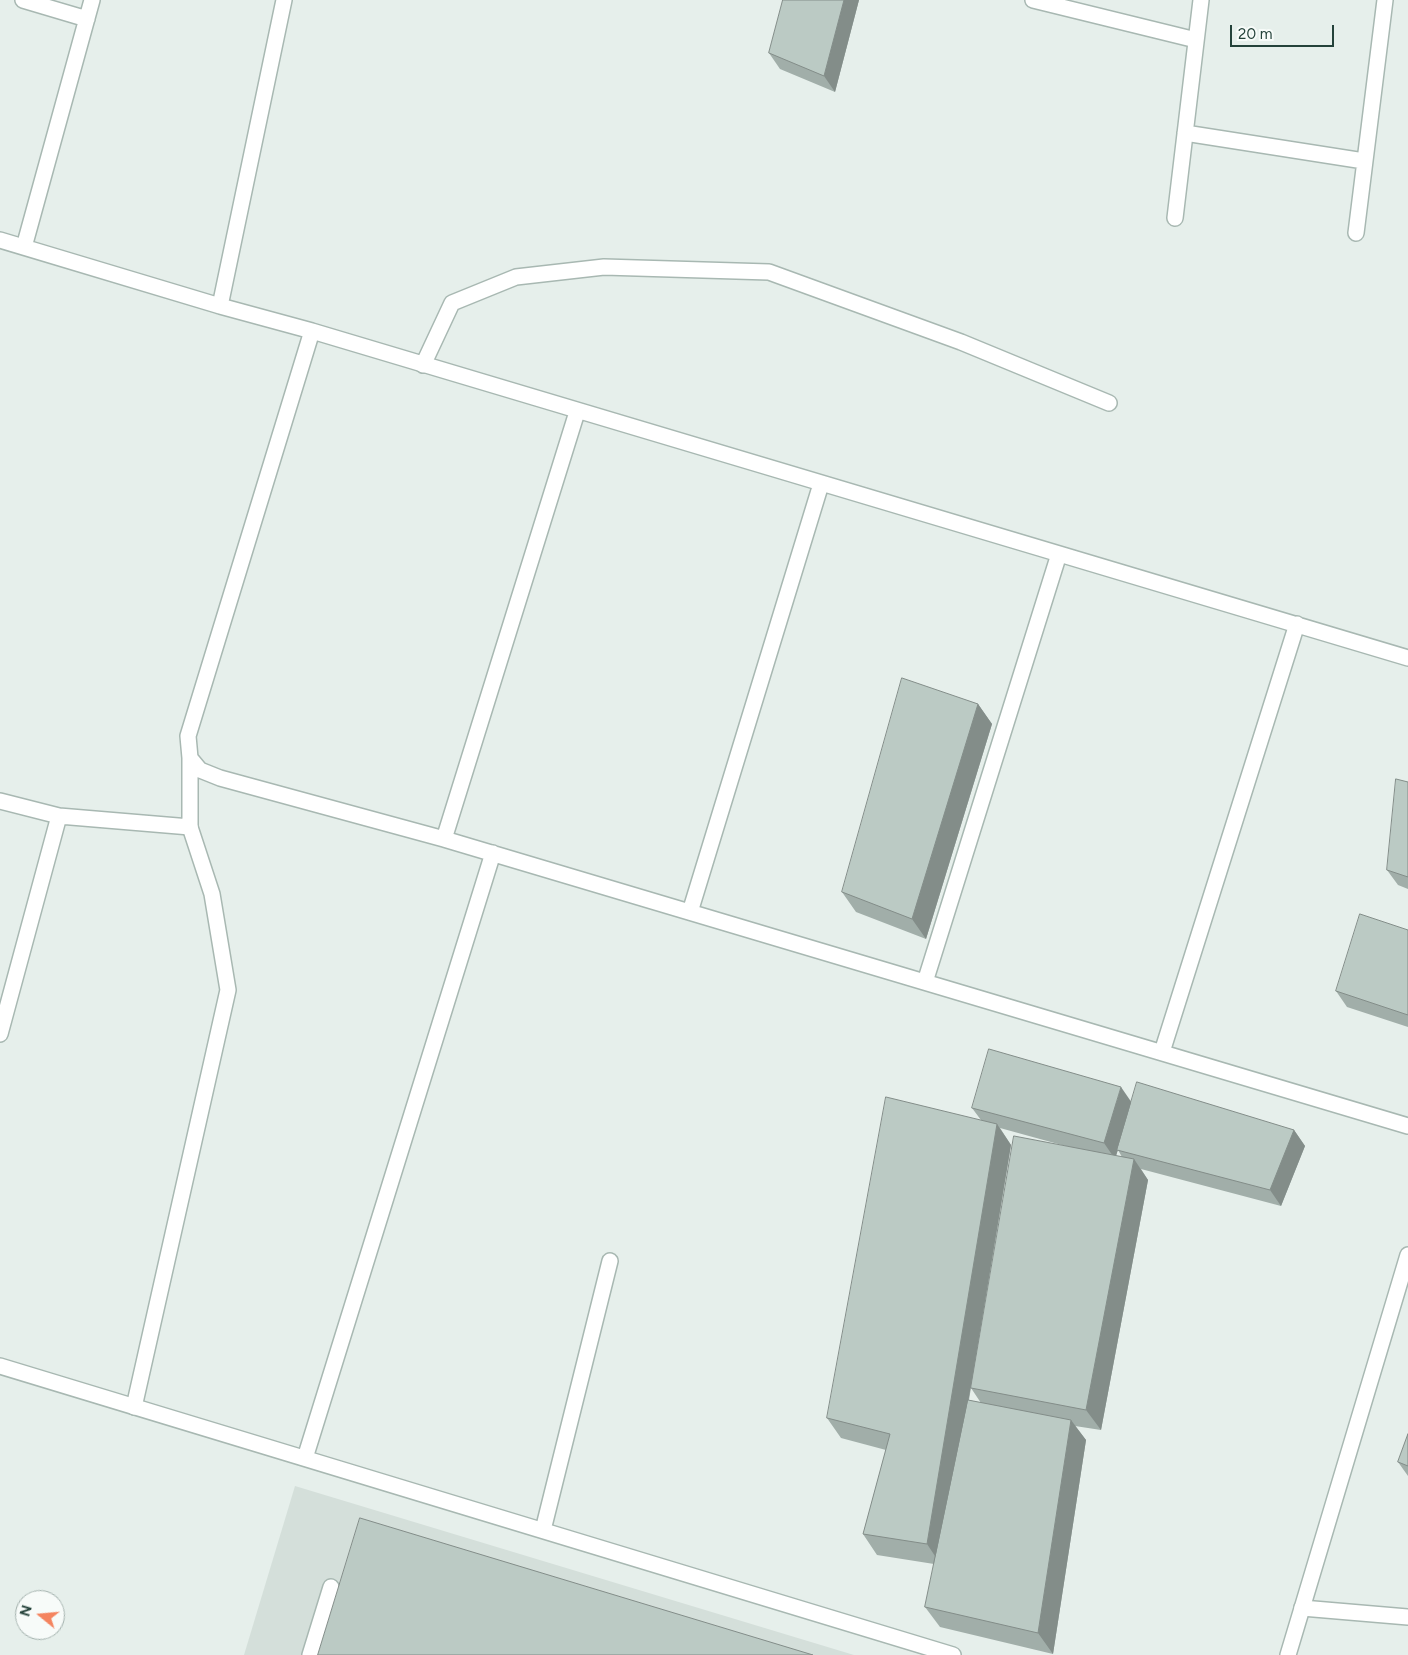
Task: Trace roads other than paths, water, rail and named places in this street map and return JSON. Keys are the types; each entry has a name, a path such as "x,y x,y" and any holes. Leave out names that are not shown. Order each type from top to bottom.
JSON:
{"street":[{"path":"23,0 87,19"},
{"path":"24,247 92,0"},
{"path":"220,306 284,0"},
{"path":"1033,0 1196,40"},
{"path":"1175,218 1201,0"},
{"path":"1356,233 1385,0"},
{"path":"1185,133 1364,161"},
{"path":"0,240 220,306 312,331 577,412 1408,658"},
{"path":"423,365 452,303 516,277 604,267 769,272 961,342 1109,403"},
{"path":"134,1407 228,990 221,937 212,894 190,827 190,758 188,736 312,331"},
{"path":"444,839 577,412"},
{"path":"690,912 821,484"},
{"path":"925,982 1059,554"},
{"path":"1162,1052 1297,624"},
{"path":"190,758 200,770 220,778 493,853 1408,1126"},
{"path":"0,801 59,816 190,827"},
{"path":"0,1034 59,816"},
{"path":"305,1458 493,853"},
{"path":"1288,1655 1408,1254"},
{"path":"543,1530 610,1261"},
{"path":"0,1366 953,1655"},
{"path":"310,1655 332,1587"},
{"path":"1302,1608 1408,1617"}]}
